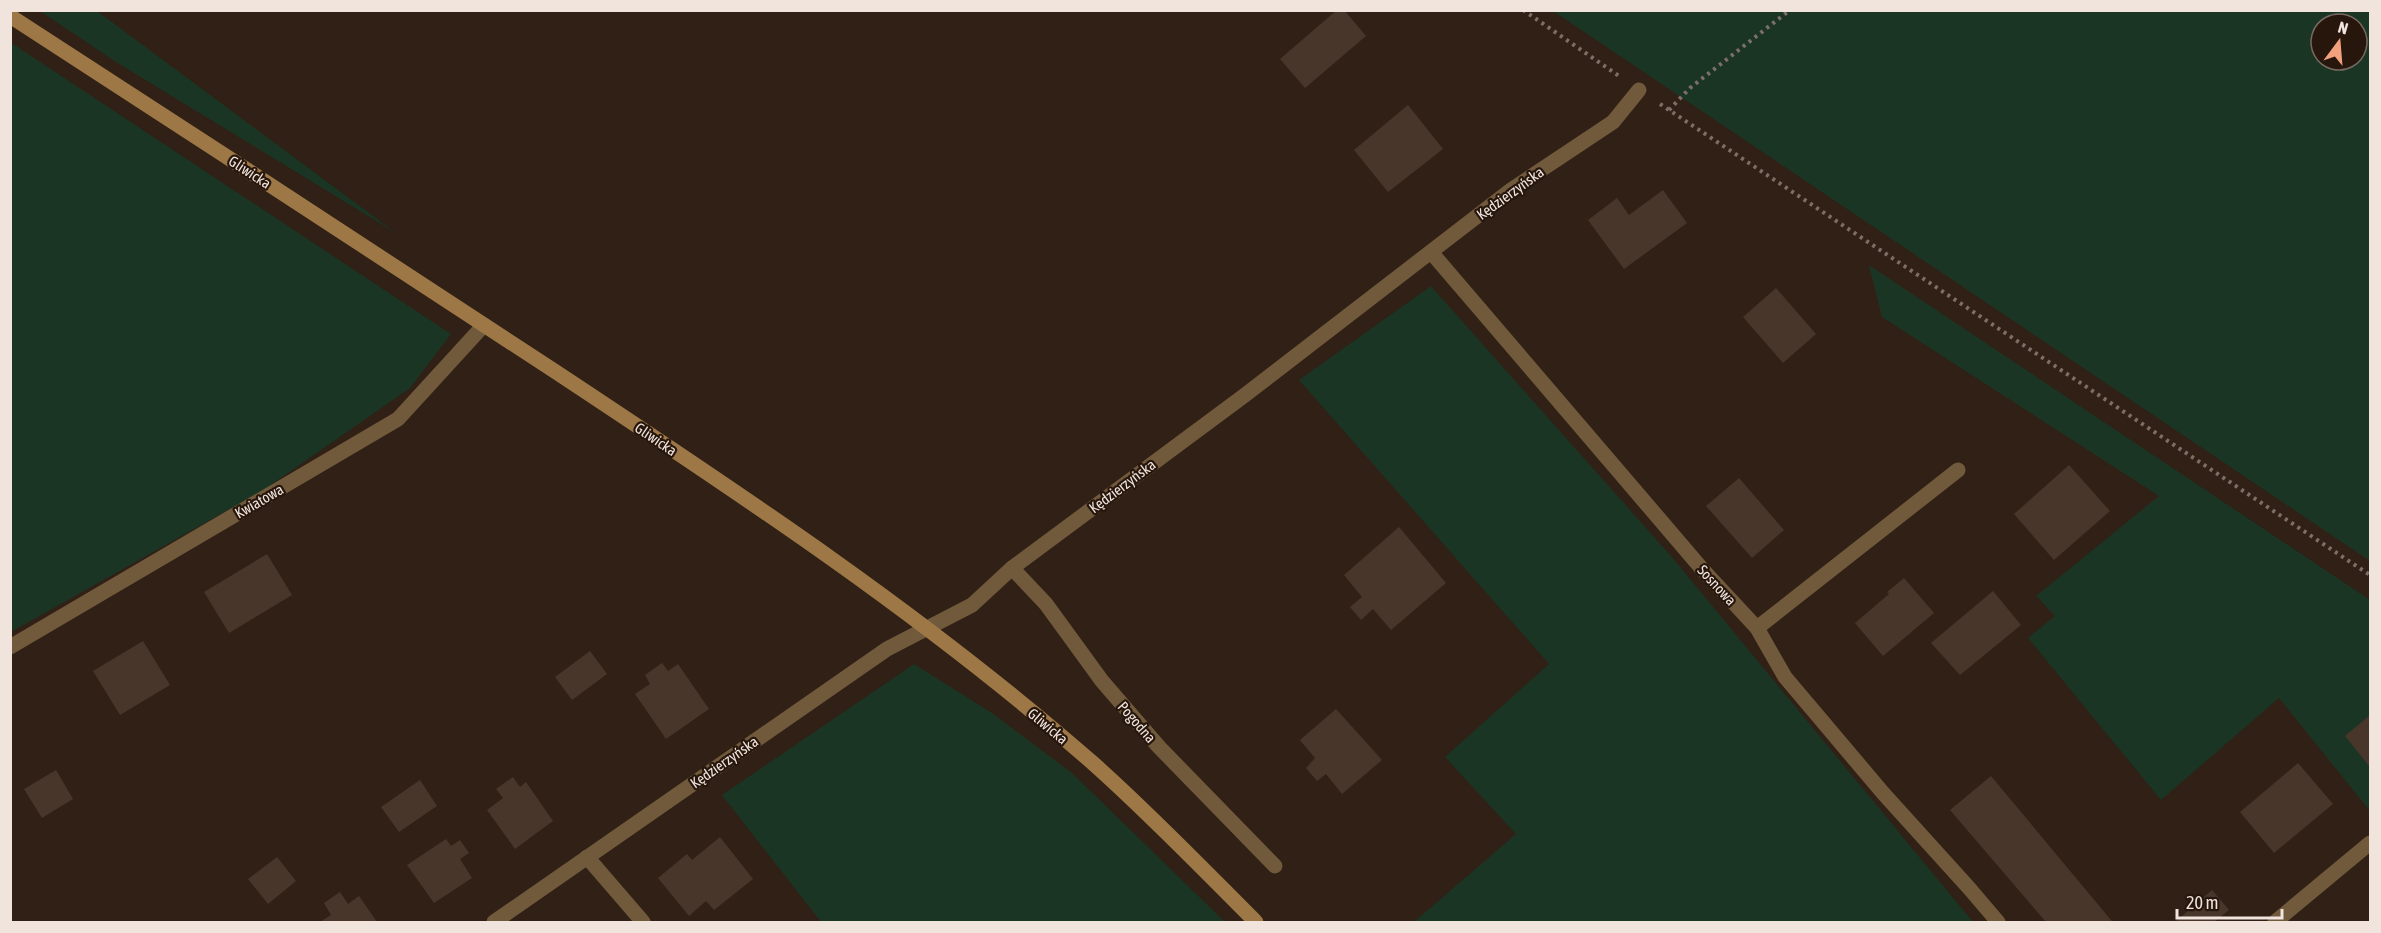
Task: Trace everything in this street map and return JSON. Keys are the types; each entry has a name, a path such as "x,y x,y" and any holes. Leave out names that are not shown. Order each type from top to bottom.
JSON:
{"main road":[{"name":"Gliwicka","path":"10,16 670,448 928,628 1094,764 1256,922"}],"street":[{"name":"Kędzierzyńska","path":"494,922 887,649 972,605 1012,568 1245,395 1511,190 1613,122 1640,90"},
{"name":"Sosnowa","path":"1431,252 1695,561 1757,628 1785,677 1883,793 1998,922"},
{"name":"Kwiatowa","path":"10,647 398,419 484,325"},
{"path":"1757,628 1958,470"},
{"name":"Pogodna","path":"1012,568 1046,604 1102,681 1159,747 1275,866"},
{"path":"2275,922 2370,843"},
{"path":"587,857 643,922"}],"path":[{"path":"1523,10 1669,110 2370,575"},
{"path":"1669,110 1690,88 1790,10"}],"green space":[{"path":"40,11 97,11 396,233 116,62"},
{"path":"1553,11 2370,11 2370,561"},
{"path":"10,42 451,334 410,388 265,489 11,632"},
{"path":"1869,265 2370,600 2370,811 2279,698 2161,800 2028,638 2055,616 2036,596 2159,496 1882,317"},
{"path":"1431,286 1671,556 1973,922 1414,922 1516,834 1445,757 1549,664 1299,380"},
{"path":"914,664 992,713 1072,773 1225,922 821,922 722,795"}],"building":[{"path":"1337,10 1344,10 1366,36 1305,88 1280,59"},
{"path":"1408,105 1443,149 1388,192 1354,150"},
{"path":"1663,190 1687,223 1624,269 1588,220 1617,198 1629,215"},
{"path":"1776,288 1816,334 1783,363 1743,317"},
{"path":"2069,465 2110,511 2054,560 2014,514"},
{"path":"1739,478 1784,530 1752,558 1706,506"},
{"path":"1399,527 1446,583 1391,630 1373,609 1361,620 1350,607 1362,597 1344,575"},
{"path":"267,554 292,595 229,633 204,592"},
{"path":"1904,578 1934,613 1883,656 1855,623"},
{"path":"1993,591 2021,625 1960,675 1931,643"},
{"path":"143,641 170,685 120,715 93,671"},
{"path":"590,651 607,674 572,700 555,677"},
{"path":"662,663 668,671 678,664 709,709 666,739 635,694 650,684 645,675"},
{"path":"1336,709 1382,760 1342,794 1326,774 1317,781 1306,768 1315,758 1300,740"},
{"path":"2370,715 2370,767 2345,736"},
{"path":"2298,763 2333,804 2274,853 2240,812"},
{"path":"56,770 73,799 42,818 24,789"},
{"path":"1991,776 2113,922 2046,922 1950,810"},
{"path":"513,777 520,787 526,782 553,821 515,849 487,810 503,798 496,789"},
{"path":"420,780 437,806 399,832 381,807"},
{"path":"720,837 753,879 714,910 706,901 689,916 658,878 687,854 692,860"},
{"path":"446,839 451,846 460,840 469,853 460,859 472,878 434,903 407,865"},
{"path":"277,857 296,881 268,904 248,879"},
{"path":"2212,890 2229,910 2214,922 2175,922"},
{"path":"340,892 348,904 359,896 377,922 320,922 331,915 324,903"}]}
